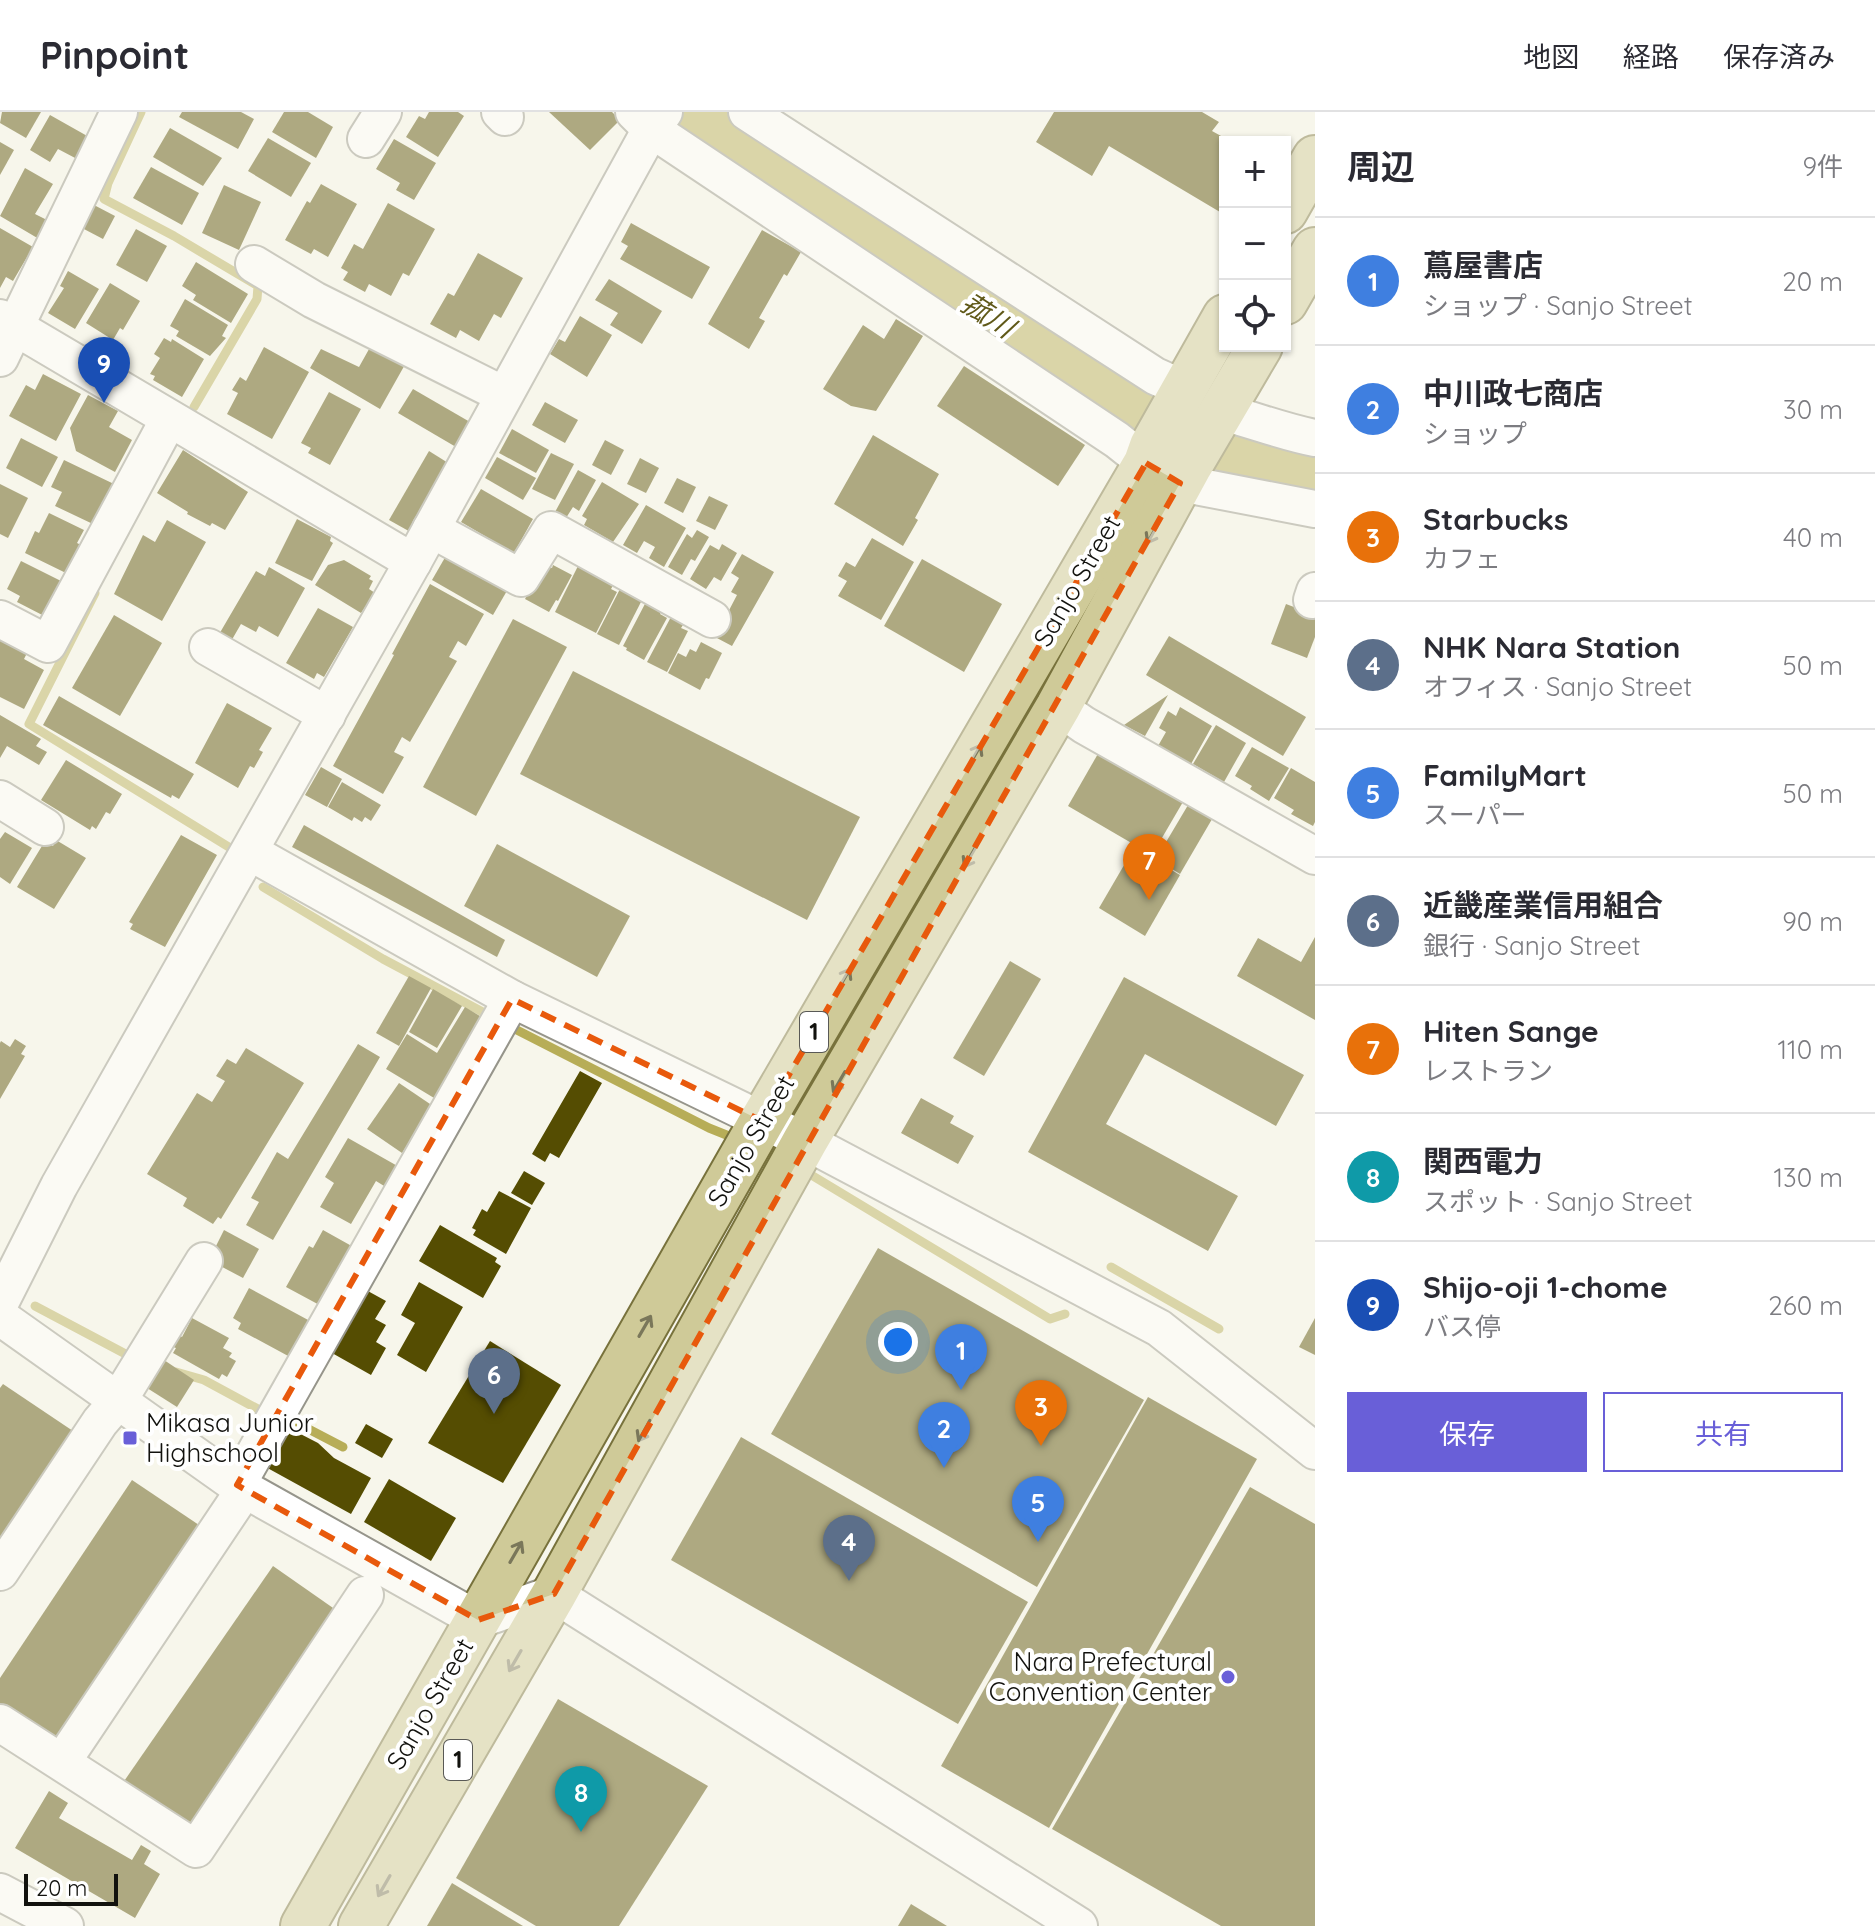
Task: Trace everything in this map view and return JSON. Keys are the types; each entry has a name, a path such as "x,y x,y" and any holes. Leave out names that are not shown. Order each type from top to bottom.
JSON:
{"main road":[{"path":"1287,208 1315,158"},
{"path":"1291,292 1315,250"},
{"name":"Sanjo Street","path":"361,1926 554,1594 805,1141 1058,707 1167,464 1182,393 1219,328"},
{"name":"Sanjo Street","path":"303,1926 762,1121 1167,464 1220,416 1257,352"}],"street":[{"path":"119,112 5,334 169,419 413,562"},
{"path":"747,112 1182,393"},
{"path":"1079,1926 554,1594 478,1620 241,1487 3,1322 59,1186 413,562 650,120 1117,440 1167,464 1315,509"},
{"path":"254,264 314,300 504,395"},
{"path":"1220,416 1259,421 1285,432 1315,438"},
{"path":"0,619 48,644 169,419"},
{"path":"431,529 521,578 551,530 712,619"},
{"path":"208,647 327,715"},
{"path":"1058,707 1084,725 1315,856"},
{"path":"0,799 45,827"},
{"path":"250,852 512,999 805,1141 1159,1328 1315,1451"},
{"path":"62,1762 241,1487 512,999"},
{"path":"0,1572 100,1422 118,1401 204,1261"},
{"path":"0,1723 196,1849 365,1595"},
{"path":"0,1892 65,1926"}],"highlighted area":[{"path":"1146,463 1180,483 554,1594 478,1620 237,1485 512,999 762,1121"}],"building":[{"path":"2,112 41,112 26,138 0,123"},
{"path":"182,112 241,112 254,119 238,149 179,117"},
{"path":"284,112 308,112 333,127 316,158 272,132"},
{"path":"429,112 458,112 464,116 438,157 406,137 419,116 425,119"},
{"path":"549,112 612,112 620,120 590,150"},
{"path":"1054,112 1202,112 1219,122 1212,131 1221,136 1219,211 1109,146 1092,176 1036,142"},
{"path":"50,115 89,137 77,159 58,149 50,162 30,150"},
{"path":"170,128 222,158 203,186 153,157"},
{"path":"268,138 311,163 291,197 248,171"},
{"path":"394,139 436,163 414,200 396,190 400,183 376,169"},
{"path":"0,142 14,150 0,175"},
{"path":"151,167 199,193 182,225 133,198"},
{"path":"25,168 53,184 35,214 49,221 39,239 0,216"},
{"path":"321,184 357,204 328,257 314,249 311,254 285,240 307,201 310,203"},
{"path":"224,185 261,202 239,250 202,233"},
{"path":"388,203 435,229 409,276 403,273 391,296 369,284 365,292 343,280 348,272 341,268 354,244 363,249"},
{"path":"94,205 115,216 103,239 82,228"},
{"path":"631,223 710,267 692,299 620,259 628,246 621,242"},
{"path":"0,228 33,247 13,281 6,277 0,288"},
{"path":"136,229 167,246 147,282 116,265"},
{"path":"762,230 801,252 787,276 784,274 759,318 765,321 749,349 708,324"},
{"path":"478,253 523,278 501,318 494,314 479,341 460,330 456,338 430,324 448,293 454,296"},
{"path":"196,262 248,294 231,323 193,300 196,295 182,286"},
{"path":"68,271 99,289 75,329 48,313 64,288 60,286"},
{"path":"609,279 662,311 642,344 610,325 618,313 595,300"},
{"path":"110,283 140,301 123,330 120,328 113,340 86,323"},
{"path":"185,299 228,325 222,336 226,338 210,356 176,336 179,331 170,326"},
{"path":"580,316 612,335 587,377 550,354 559,339 565,342"},
{"path":"896,319 923,336 876,411 851,406 823,389 863,325 884,339"},
{"path":"164,338 171,342 172,339 204,359 182,397 153,380 155,376 150,374 160,358 154,354"},
{"path":"373,342 407,361 380,409 310,368 321,349 359,367"},
{"path":"264,347 309,372 272,439 227,414 238,393 232,390 240,377 246,381"},
{"path":"964,366 1085,445 1058,486 937,406"},
{"path":"43,374 81,394 56,441 9,416 26,385 35,390"},
{"path":"413,389 470,422 456,447 398,413"},
{"path":"329,392 361,409 330,465 308,453 311,448 301,443"},
{"path":"88,395 118,411 109,427 132,440 115,472 76,451 70,428"},
{"path":"545,402 578,420 565,443 532,425"},
{"path":"512,429 549,450 536,473 499,453"},
{"path":"873,435 939,474 903,546 834,504"},
{"path":"21,438 58,457 42,487 6,468"},
{"path":"605,440 624,450 611,475 592,465"},
{"path":"183,450 248,492 225,530 187,514 157,493"},
{"path":"429,451 453,466 414,534 389,520"},
{"path":"551,453 574,464 555,500 532,489"},
{"path":"497,457 536,478 523,500 485,478"},
{"path":"640,458 659,468 646,493 627,484"},
{"path":"64,460 114,484 101,504 105,506 95,525 55,506 62,492 51,487"},
{"path":"578,470 596,480 579,511 573,507 566,518 555,512"},
{"path":"677,478 696,487 683,513 664,503"},
{"path":"602,482 639,504 613,542 584,525 587,519 582,516"},
{"path":"0,484 28,498 8,538 0,534"},
{"path":"481,489 533,519 514,553 461,522"},
{"path":"709,496 728,505 715,530 696,521"},
{"path":"646,505 686,528 664,567 649,558 655,547 644,541 637,553 623,545"},
{"path":"49,513 84,530 77,543 85,547 70,575 25,553 35,531 39,533"},
{"path":"297,519 331,537 333,543 312,581 275,563"},
{"path":"167,520 206,542 162,621 114,594 143,535 155,542"},
{"path":"697,530 709,537 695,561 691,559 682,575 668,567 687,534 692,538"},
{"path":"872,538 914,562 881,620 838,596 847,581 838,576 846,562 855,567"},
{"path":"722,544 737,553 721,581 714,577 706,589 690,579 710,545 719,550"},
{"path":"447,554 508,589 493,615 432,580"},
{"path":"742,554 774,572 732,646 715,637 737,595 731,592 739,578 731,573"},
{"path":"922,559 1002,604 964,672 884,626"},
{"path":"344,560 371,576 369,579 373,581 369,589 375,593 361,613 315,585 328,565"},
{"path":"21,561 67,584 50,619 17,602 20,596 7,589"},
{"path":"543,564 552,568 553,565 572,575 549,612 525,599"},
{"path":"578,566 615,582 611,589 617,592 596,633 555,612"},
{"path":"269,567 305,588 278,637 259,626 256,632 241,624 230,643 218,636 256,571 265,576"},
{"path":"430,584 484,614 466,646 458,641 449,657 457,661 410,742 402,737 394,752 404,757 383,794 333,766"},
{"path":"620,589 642,600 619,645 597,634"},
{"path":"647,600 663,608 660,614 667,618 644,660 623,646"},
{"path":"1286,604 1315,615 1315,637 1307,658 1271,644"},
{"path":"318,608 353,627 324,677 317,673 314,679 286,663"},
{"path":"114,615 162,643 120,716 72,688"},
{"path":"672,615 685,622 681,628 688,631 667,672 647,662"},
{"path":"513,619 567,647 476,816 423,787"},
{"path":"0,634 29,649 24,659 44,670 24,709 0,697"},
{"path":"1169,636 1306,717 1283,756 1146,675"},
{"path":"701,642 722,653 700,690 668,673 678,653 686,657 690,649 696,652"},
{"path":"573,671 860,817 807,920 520,774"},
{"path":"1168,695 1145,736 1124,725"},
{"path":"59,696 194,774 179,799 172,795 171,798 43,725"},
{"path":"227,703 272,728 259,750 263,752 254,768 250,766 238,788 195,763"},
{"path":"1180,707 1212,726 1191,764 1158,746 1166,732 1159,728 1168,711 1176,716"},
{"path":"0,715 41,739 36,746 47,752 39,765 7,746 0,758"},
{"path":"1216,725 1246,743 1224,782 1193,764"},
{"path":"1103,745 1187,795 1152,855 1068,806"},
{"path":"1252,747 1289,768 1269,801 1235,776"},
{"path":"66,760 122,794 96,829 92,826 90,830 41,800"},
{"path":"321,767 342,779 327,807 305,795"},
{"path":"1291,768 1315,782 1313,826 1291,814 1294,810 1274,798"},
{"path":"342,782 381,805 371,821 365,817 362,822 354,817 352,821 328,807"},
{"path":"1191,800 1215,814 1180,874 1156,859"},
{"path":"304,825 505,940 497,957 292,847"},
{"path":"5,832 32,848 10,884 0,877 0,839"},
{"path":"181,835 217,855 165,947 130,929 133,924 129,922"},
{"path":"56,840 86,858 54,909 17,887 45,841 53,846"},
{"path":"497,844 630,916 597,977 464,906"},
{"path":"1134,848 1180,875 1145,936 1099,908"},
{"path":"1315,937 1315,1020 1237,976 1258,938 1301,962"},
{"path":"1010,961 1041,979 984,1076 953,1058"},
{"path":"409,976 431,988 399,1046 376,1033"},
{"path":"1124,977 1304,1075 1276,1126 1145,1054 1106,1124 1238,1196 1208,1251 1028,1152"},
{"path":"433,989 462,1006 437,1048 409,1032"},
{"path":"465,1007 493,1024 444,1104 386,1069 407,1034 437,1053"},
{"path":"15,1039 26,1046 21,1054 25,1056 0,1099 0,1043 10,1047"},
{"path":"358,1044 380,1057 273,1240 246,1225 259,1202 251,1198 277,1152 288,1159"},
{"path":"246,1048 304,1083 221,1219 218,1217 213,1224 183,1206 187,1198 147,1174 197,1093 212,1102 225,1081 216,1076 227,1059 236,1064"},
{"path":"580,1071 602,1083 559,1158 550,1153 545,1162 532,1154"},
{"path":"399,1083 433,1106 402,1153 367,1129"},
{"path":"921,1098 954,1116 950,1123 974,1136 958,1164 901,1133"},
{"path":"348,1138 401,1168 389,1189 376,1181 351,1224 320,1207 334,1183 325,1177"},
{"path":"524,1171 545,1183 532,1205 511,1193"},
{"path":"499,1191 531,1208 506,1254 473,1235 476,1230 472,1228 482,1209 487,1212"},
{"path":"440,1225 497,1258 495,1262 501,1266 483,1298 419,1261"},
{"path":"224,1230 259,1249 243,1278 209,1260"},
{"path":"323,1230 357,1249 325,1308 286,1287 309,1246 313,1248"},
{"path":"878,1248 1144,1400 1037,1587 771,1434"},
{"path":"419,1282 463,1307 426,1372 397,1355 415,1323 401,1315"},
{"path":"249,1288 310,1321 290,1357 238,1329 241,1323 233,1318"},
{"path":"366,1290 386,1301 375,1319 386,1325 376,1342 386,1348 371,1375 332,1353"},
{"path":"192,1318 229,1338 223,1348 232,1353 229,1357 236,1361 227,1377 222,1374 219,1379 173,1353 179,1335 182,1337"},
{"path":"1315,1318 1315,1355 1299,1347"},
{"path":"490,1341 561,1385 503,1483 428,1443"},
{"path":"164,1360 194,1380 177,1407 147,1388"},
{"path":"3,1384 76,1433 0,1545 0,1388"},
{"path":"1148,1397 1257,1459 1049,1828 941,1766"},
{"path":"366,1424 393,1439 382,1458 355,1443"},
{"path":"283,1425 318,1443 334,1458 371,1478 351,1514 262,1465"},
{"path":"741,1437 1028,1602 958,1724 671,1560"},
{"path":"389,1479 456,1518 431,1561 364,1522"},
{"path":"132,1480 199,1525 53,1744 0,1708 0,1678"},
{"name":"Nara Prefectural Convention Center","path":"1250,1487 1315,1524 1315,1926 1221,1926 1052,1829"},
{"path":"273,1566 346,1617 194,1838 120,1787"},
{"path":"558,1699 708,1786 619,1926 536,1926 456,1878"},
{"path":"49,1791 68,1803 59,1818 132,1860 141,1845 151,1851 144,1864 160,1874 135,1918 15,1848"},
{"path":"452,1883 523,1926 427,1926"},
{"path":"911,1904 947,1926 898,1926"}],"waterway":[{"path":"141,112 108,183 104,199 258,286 257,299 194,407"},
{"name":"菰川","path":"680,112 1056,360 1206,452 1315,471"},
{"path":"95,593 29,724 232,849"},
{"path":"263,887 383,959 492,1017"},
{"path":"505,1024 709,1128 739,1140"},
{"path":"803,1170 1050,1319 1065,1314"},
{"path":"1111,1267 1219,1329"},
{"path":"35,1306 135,1359"},
{"path":"176,1372 204,1380 267,1414"},
{"path":"282,1418 343,1447"}],"place":[{"name":"Shijo-oji 1-chome","path":"104,403"},
{"name":"Hiten Sange","path":"1149,900"},
{"name":"蔦屋書店","path":"961,1390"},
{"name":"近畿産業信用組合","path":"494,1414"},
{"name":"Mikasa Junior Highschool","path":"130,1438"},
{"name":"Starbucks","path":"1041,1446"},
{"name":"中川政七商店","path":"944,1468"},
{"name":"FamilyMart","path":"1038,1542"},
{"name":"NHK Nara Station","path":"849,1581"},
{"name":"Nara Prefectural Convention Center","path":"1228,1677"},
{"name":"関西電力","path":"581,1832"}]}
